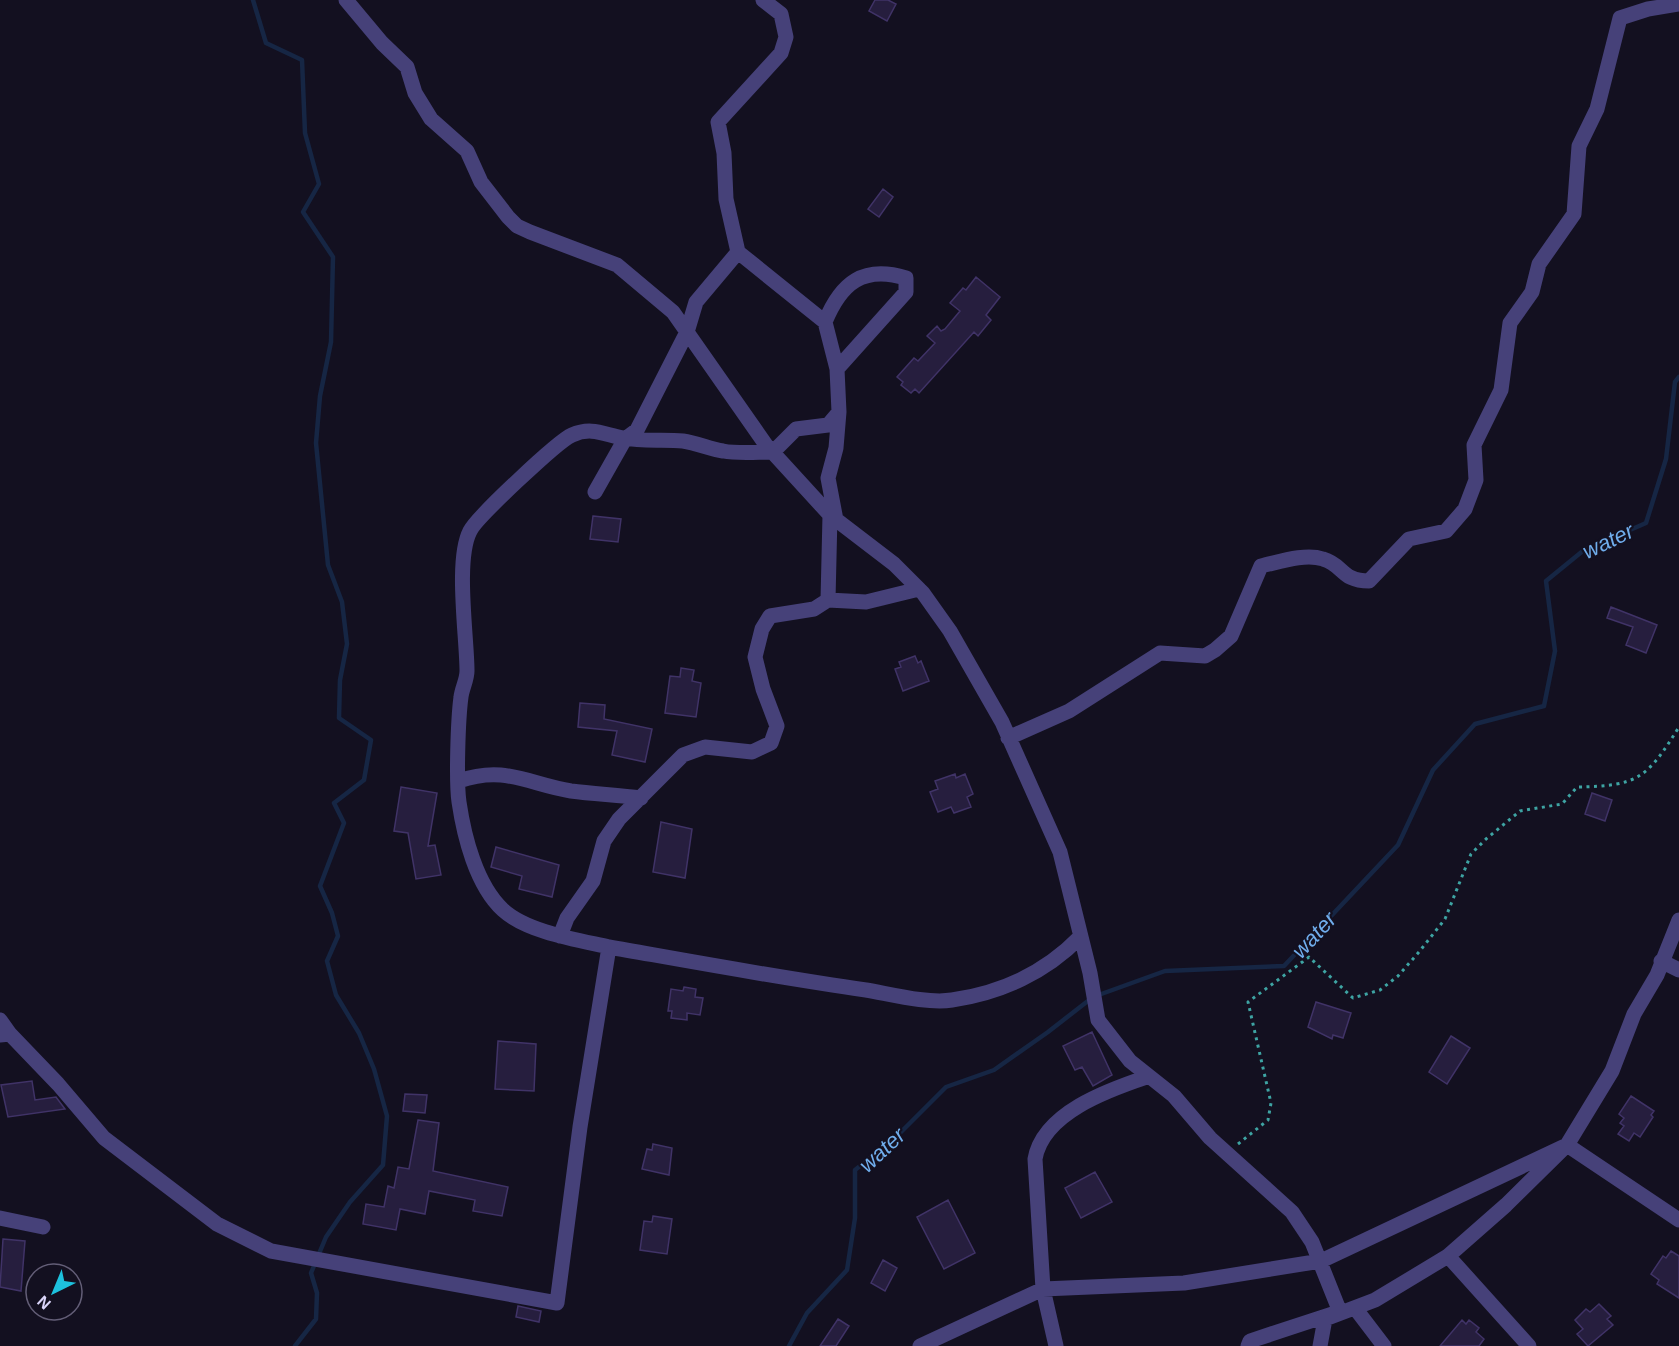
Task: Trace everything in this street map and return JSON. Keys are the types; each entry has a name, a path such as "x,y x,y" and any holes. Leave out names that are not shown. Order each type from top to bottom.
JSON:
{"street":[{"path":"346,0 382,43 407,67 415,93 431,119 467,151 481,182 517,226 617,265 673,312 773,452 833,517 894,564 919,589 963,652 1008,738 1060,852 1090,973 1098,1020 1130,1061 1147,1077 1161,1084 1174,1096 1227,1153 1292,1212 1321,1261 1343,1311 1384,1346"},
{"path":"763,0 781,14 786,37 782,53 718,122 724,153 726,199 738,252 825,322"},
{"path":"1008,738 1069,711 1160,653 1205,656 1215,650 1231,636 1262,566 1295,558 1324,559 1354,581 1369,581 1409,539 1446,531 1465,509 1476,480 1474,445 1501,390 1510,323 1532,292 1539,264 1574,214 1579,146 1597,109 1620,18 1648,9 1679,4"},
{"path":"595,492 625,439 637,430 687,332 696,302 738,252"},
{"path":"828,600 833,517 828,478 836,448 839,412 837,369 825,322 835,298 855,278 889,273 906,278 906,292 837,369"},
{"path":"795,298 819,301 835,298"},
{"path":"839,412 828,425 796,429 773,452 725,452 685,442 625,439 594,430 571,435 550,451 519,483 482,514 470,531 465,547 464,637 468,672 461,697 458,800 471,852 487,889 503,910 524,922 560,936 609,947 838,987 950,1001 1036,974 1061,956 1080,937"},
{"path":"560,936 567,918 593,881 604,841 619,819 683,755 705,747 752,752 771,743 777,726 763,689 755,657 762,629 770,616 814,609 828,600 866,602 919,589"},
{"path":"459,781 480,774 511,775 570,791 640,798"},
{"path":"1248,1346 1250,1341 1375,1300 1448,1256 1506,1205 1567,1145 1612,1071 1634,1014 1657,975 1679,920"},
{"path":"0,1020 5,1035 58,1084 104,1138 217,1224 271,1251 557,1303 580,1127 609,947"},
{"path":"1661,961 1679,970"},
{"path":"1056,1346 1043,1289 1035,1159 1037,1143 1052,1127 1095,1094 1147,1077"},
{"path":"1567,1145 1679,1220"},
{"path":"920,1346 1043,1289 1184,1283 1321,1261 1567,1145"},
{"path":"0,1218 43,1227"},
{"path":"1448,1256 1529,1346"},
{"path":"1320,1346 1325,1319 1343,1311"}],"path":[{"path":"1227,1153 1268,1120 1271,1103 1248,1002 1309,957 1353,998 1380,990 1398,975 1445,919 1471,854 1486,839 1520,811 1562,804 1577,787 1603,787 1639,779 1659,759 1679,727"}],"building":[{"path":"875,0 888,0 896,4 887,21 869,11"},
{"path":"883,189 893,197 879,217 868,209"},
{"path":"976,277 1000,297 986,315 991,320 978,336 974,332 919,393 915,389 911,393 901,385 903,382 897,377 914,358 918,361 935,343 927,336 937,326 941,331 945,329 960,311 950,303 963,288 966,290"},
{"path":"593,516 621,519 618,542 590,539"},
{"path":"1611,607 1657,625 1646,653 1626,645 1633,627 1607,618"},
{"path":"915,656 918,663 921,661 929,681 903,691 895,669 901,667 899,662"},
{"path":"681,668 694,670 692,681 701,683 696,717 665,713 670,676 680,677"},
{"path":"580,703 605,705 604,719 652,729 645,762 612,755 617,731 578,727"},
{"path":"955,774 956,778 965,774 973,794 967,797 971,807 954,813 951,807 938,812 930,792 938,789 935,781"},
{"path":"401,787 437,793 428,846 435,845 441,875 416,879 408,833 394,831"},
{"path":"1592,793 1612,800 1605,821 1585,814"},
{"path":"661,822 692,829 685,878 653,872"},
{"path":"496,847 559,865 552,897 519,889 522,876 491,867"},
{"path":"684,987 696,989 695,997 703,998 700,1015 687,1013 687,1020 671,1018 672,1011 668,1011 671,989 683,991"},
{"path":"1316,1002 1351,1013 1343,1038 1333,1035 1332,1039 1308,1027"},
{"path":"1092,1032 1112,1075 1093,1086 1082,1067 1075,1070 1063,1046"},
{"path":"1451,1036 1470,1048 1447,1084 1429,1072"},
{"path":"498,1041 536,1044 534,1091 495,1089"},
{"path":"32,1081 35,1100 56,1097 65,1109 8,1117 1,1085"},
{"path":"405,1094 427,1095 425,1113 403,1111"},
{"path":"1631,1096 1654,1111 1651,1115 1653,1117 1640,1137 1634,1133 1629,1141 1618,1134 1624,1126 1620,1123 1624,1118 1619,1114"},
{"path":"418,1120 439,1123 433,1171 508,1187 502,1216 473,1211 475,1200 429,1191 425,1214 400,1209 396,1230 363,1224 366,1204 384,1207 388,1186 394,1188 398,1167 409,1169"},
{"path":"653,1144 672,1148 669,1175 642,1169 647,1149 652,1150"},
{"path":"1095,1172 1112,1202 1081,1218 1065,1188"},
{"path":"948,1200 975,1253 944,1269 917,1217"},
{"path":"653,1216 672,1219 667,1254 640,1250 644,1221 652,1222"},
{"path":"3,1239 25,1241 21,1291 0,1287"},
{"path":"1671,1251 1679,1256 1679,1298 1657,1284 1659,1280 1651,1274 1663,1256 1666,1258"},
{"path":"883,1260 897,1268 885,1291 871,1283"},
{"path":"1599,1304 1611,1316 1607,1319 1613,1325 1588,1346 1577,1334 1583,1329 1575,1320 1586,1309 1590,1312"},
{"path":"518,1306 541,1311 539,1322 516,1317"},
{"path":"838,1319 849,1326 836,1346 820,1346"},
{"path":"1462,1320 1466,1324 1469,1320 1479,1328 1476,1332 1484,1339 1479,1346 1440,1346"}],"waterway":[{"path":"253,0 266,43 302,60 305,133 319,184 303,212 333,257 331,342 320,396 316,443 328,565 342,602 347,644 340,680 339,718 371,740 364,780 334,803 344,823 320,886 332,913 338,936 327,961 336,995 359,1033 374,1069 387,1116 383,1165 350,1202 326,1237 311,1273 317,1293 316,1319 295,1346"},
{"name":"water","path":"789,1346 807,1313 847,1270 855,1218 855,1170 893,1140 946,1087 994,1070 1093,997 1165,971 1284,966 1398,845 1433,770 1475,724 1544,706 1555,651 1546,581 1584,550 1646,523 1666,459 1675,382 1679,377"}]}
